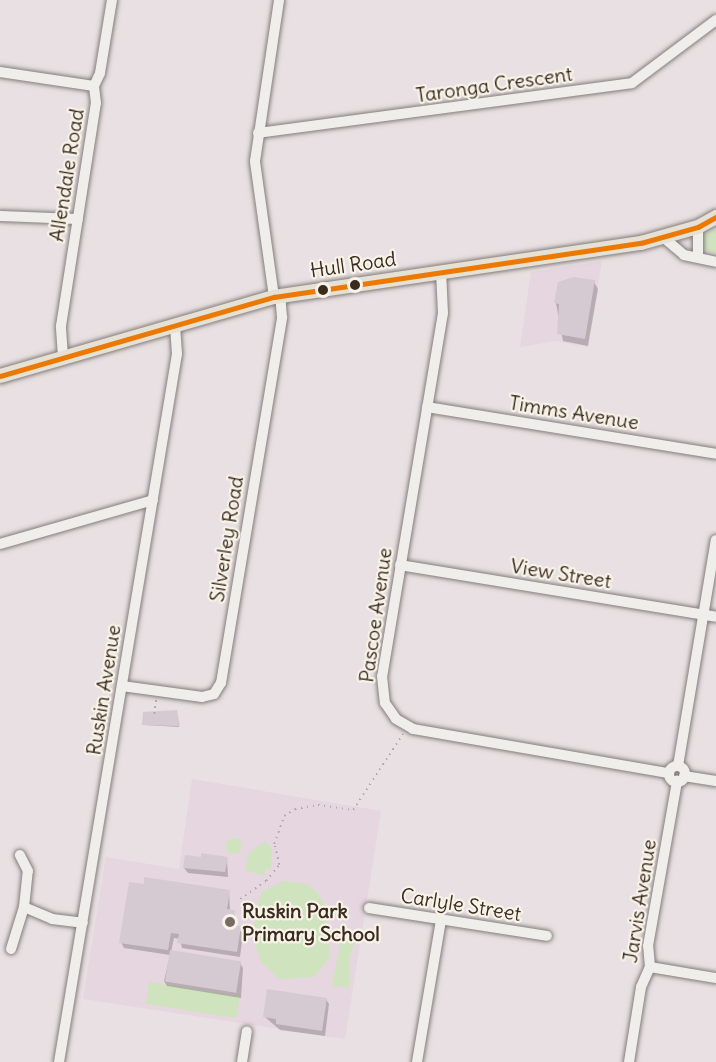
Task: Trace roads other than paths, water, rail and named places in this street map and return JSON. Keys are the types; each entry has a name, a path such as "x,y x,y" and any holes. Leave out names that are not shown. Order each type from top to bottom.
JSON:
{"main road":[{"name":"Hull Road","path":"0,376 277,296 664,238 698,227 716,217"}],"street":[{"name":"Allendale Road","path":"63,357 60,332 96,103 94,86 100,73 112,0"},
{"name":"Silverley Road","path":"122,686 202,698 214,694 221,683 282,317 255,161 279,0"},
{"name":"Taronga Crescent","path":"258,134 632,82 716,20"},
{"path":"0,72 94,86"},
{"path":"0,216 78,219"},
{"path":"698,227 698,258"},
{"path":"664,238 672,248 716,262"},
{"name":"Pascoe Avenue","path":"441,271 443,313 381,684 390,712 407,727 677,774"},
{"name":"Ruskin Avenue","path":"59,1062 177,354 175,325"},
{"name":"Timms Avenue","path":"427,407 716,454"},
{"path":"0,544 153,500"},
{"name":"Jarvis Avenue","path":"629,1062 642,987 650,967 648,946 716,540"},
{"name":"View Street","path":"400,565 716,617"},
{"path":"677,774 716,781"},
{"path":"11,949 24,907 28,871 20,855"},
{"path":"24,907 52,919 83,923"},
{"name":"Carlyle Street","path":"369,908 547,936"},
{"path":"417,1062 441,920"},
{"path":"650,967 716,978"},
{"path":"242,1062 247,1031"}],"place":[{"name":"Ruskin Park Primary School","path":"230,922"}]}
